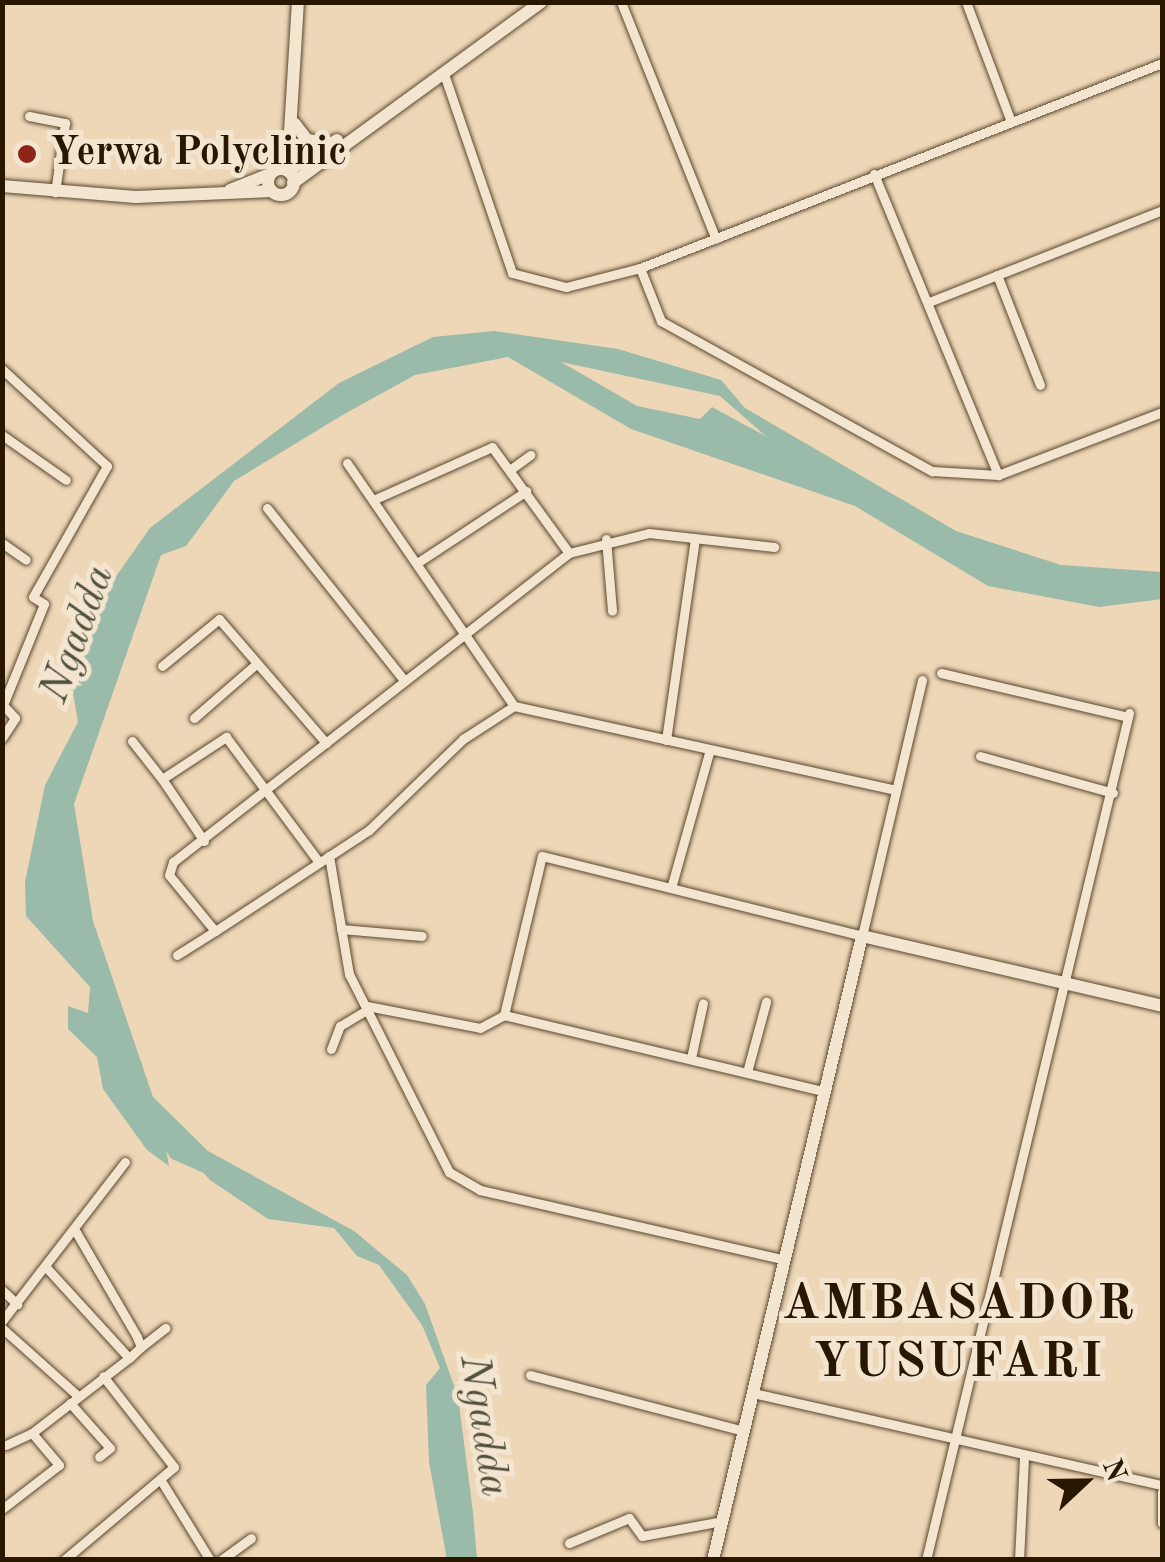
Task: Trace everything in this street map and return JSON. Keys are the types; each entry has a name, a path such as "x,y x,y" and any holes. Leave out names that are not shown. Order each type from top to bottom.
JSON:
{"street":[{"path":"272,192 283,173 292,118 298,2"},
{"path":"218,194 283,173 349,135 444,74 541,2"},
{"path":"621,2 716,239"},
{"path":"966,2 1010,118"},
{"path":"444,74 519,280 566,286 640,268 1010,118 1162,63"},
{"path":"29,116 65,123 55,192"},
{"path":"292,118 308,140 330,143"},
{"path":"272,192 283,173 349,135"},
{"path":"874,174 998,475"},
{"path":"2,186 55,192 272,192"},
{"path":"929,302 1162,210"},
{"path":"640,268 661,321 932,471 998,475 1162,412"},
{"path":"997,276 1040,385"},
{"path":"2,369 107,466 33,597 44,604 3,704 14,718 2,738"},
{"path":"2,436 66,480"},
{"path":"373,500 488,448 510,469 569,553"},
{"path":"510,469 530,455"},
{"path":"347,463 468,631 514,706 895,790"},
{"path":"418,563 526,490"},
{"path":"267,508 404,680"},
{"path":"666,740 695,538"},
{"path":"214,931 168,868 271,794 326,743 569,553 606,539 695,538 774,547"},
{"path":"606,539 612,611"},
{"path":"2,543 26,560"},
{"path":"162,666 214,616 326,743"},
{"path":"194,718 255,665"},
{"path":"926,1560 1064,980 1114,792 1128,715 941,673"},
{"path":"713,1560 922,680"},
{"path":"177,955 329,856 514,706"},
{"path":"162,779 226,737 319,862"},
{"path":"132,740 204,841"},
{"path":"671,888 710,748"},
{"path":"980,756 1114,792"},
{"path":"329,856 349,974 461,1180 782,1259"},
{"path":"504,1015 533,866 542,856 1162,1006"},
{"path":"342,929 422,936"},
{"path":"691,1058 703,1002"},
{"path":"747,1072 766,1002"},
{"path":"332,1049 340,1026 367,1007 480,1028 504,1015 822,1091"},
{"path":"100,1458 110,1448 74,1400 2,1324 76,1232 125,1162"},
{"path":"76,1232 141,1347"},
{"path":"46,1267 129,1358"},
{"path":"2,1290 17,1304"},
{"path":"6,1445 32,1433 165,1328"},
{"path":"530,1375 743,1431"},
{"path":"64,1560 174,1464 103,1376"},
{"path":"753,1394 954,1444 1024,1456 1162,1489 1162,1523"},
{"path":"2,1508 60,1465 32,1433"},
{"path":"1019,1560 1024,1456"},
{"path":"160,1479 210,1560"},
{"path":"569,1543 629,1518 642,1536 722,1522"},
{"path":"221,1560 251,1538"}],"shaded area":[{"path":"494,331 618,349 721,380 745,408 956,531 1061,565 1162,572 1162,599 1099,607 988,586 855,506 631,429 508,357 415,375 346,413 234,481 186,546 161,555 74,804 93,921 153,1097 208,1151 354,1231 407,1275 425,1304 458,1397 477,1559 447,1560 429,1462 426,1385 440,1368 422,1325 379,1265 357,1256 334,1228 268,1219 210,1180 162,1127 169,1166 147,1150 103,1089 97,1057 68,1029 68,1006 88,1013 90,987 26,916 25,882 45,785 78,722 73,693 103,595 150,528 339,383 433,337","holes":["561,362 720,396 767,437 712,407 700,419 637,406"]}],"waterway":[{"name":"Ngadda","path":"153,1118 176,1153 209,1168"}],"place":[{"name":"Yerwa Polyclinic","path":"27,154"}],"district":[{"name":"AMBASADOR YUSUFARI","path":"959,1334"}]}
